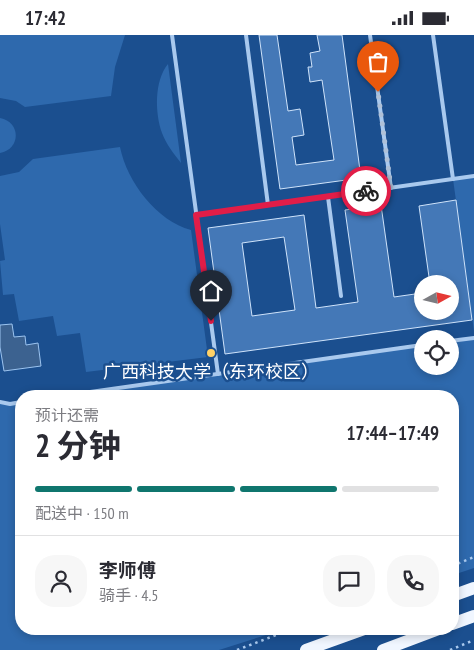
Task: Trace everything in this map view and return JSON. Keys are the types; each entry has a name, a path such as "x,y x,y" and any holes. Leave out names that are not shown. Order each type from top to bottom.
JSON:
{"main road":[{"path":"459,593 474,588"},
{"path":"459,621 474,616"},
{"path":"306,650 347,635"},
{"path":"383,650 423,635"}],"lane":[{"path":"172,35 218,374"},
{"path":"246,35 268,205"},
{"path":"370,35 391,188"},
{"path":"433,35 453,179"},
{"path":"196,215 474,176"},
{"path":"328,197 340,296"},
{"path":"459,340 474,338"},
{"path":"105,390 414,346"},
{"path":"0,402 15,403"}],"path":[{"path":"459,563 474,557"},
{"path":"237,650 276,635"},
{"path":"450,650 474,640"}],"shaded area":[{"path":"0,35 125,35 115,67 111,96 25,107 16,101 0,98"},
{"path":"168,64 181,163 170,149 164,137 158,116 158,88 163,71"},
{"path":"0,118 7,120 12,125 16,135 12,146 7,151 0,153"},
{"path":"120,147 129,173 145,198 167,218 191,230 208,357 86,372 80,333 57,336 53,316 19,321 14,294 3,295 0,261 5,260 0,224 0,176 19,172 33,159"},
{"path":"474,177 474,331 453,179"},
{"path":"12,324 14,337 25,336 26,345 38,343 41,366 4,371 0,347 0,325"},
{"path":"474,338 474,568 459,573 459,390 104,390 414,346 414,375 459,375 459,340"},
{"path":"0,402 15,403 15,635 266,635 219,650 0,650"}],"building":[{"path":"259,35 277,35 288,111 300,109 304,135 292,137 296,165 334,160 322,80 310,82 308,67 312,67 310,53 320,51 317,35 342,35 361,178 280,189"},
{"path":"456,200 472,320 225,354 208,228 304,215 316,308 358,302 345,210 381,205 394,297 414,294 414,320 459,320 459,275 429,275 419,206","holes":["284,237 295,310 252,316 242,243"]}],"way so far":[{"path":"366,191 391,188 378,92"}],"place":[{"name":"广西科技大学（东环校区）","path":"211,353"}],"route":[{"path":"211,321 196,215 366,191"}]}
